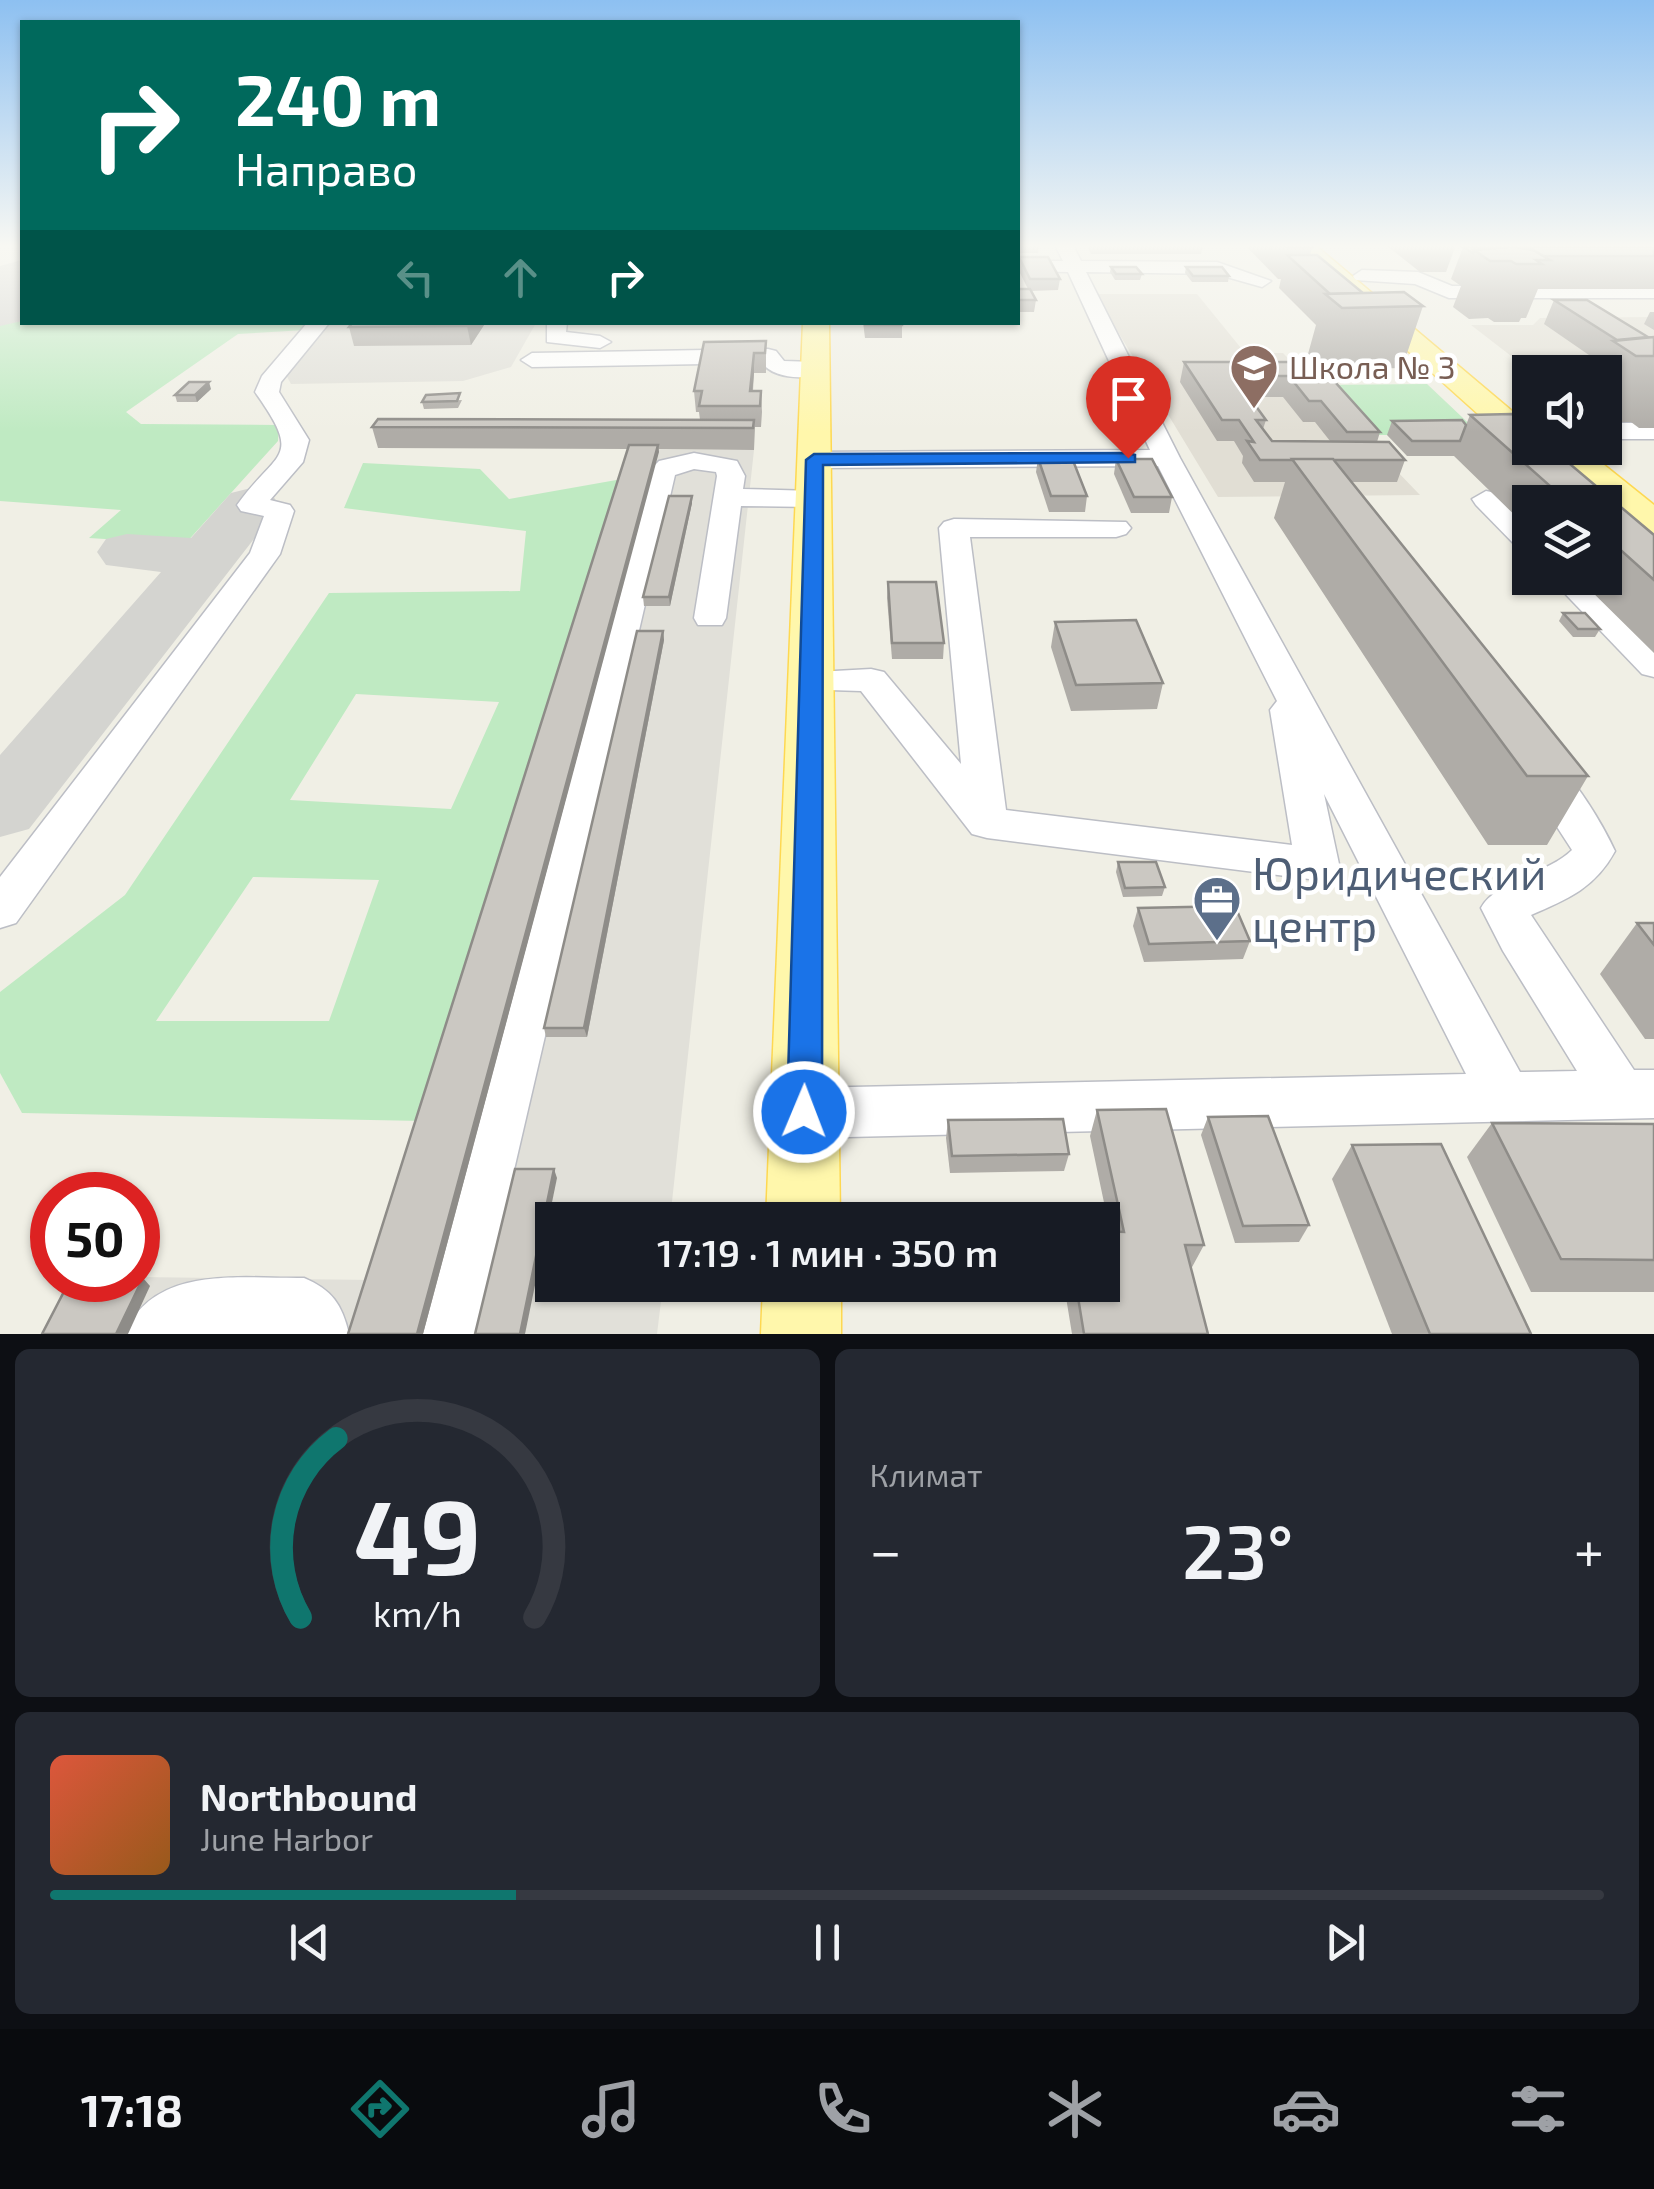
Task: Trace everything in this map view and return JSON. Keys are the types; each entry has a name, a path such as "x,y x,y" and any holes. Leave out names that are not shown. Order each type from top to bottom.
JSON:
{"main road":[{"path":"1373,307 1512,428"},
{"path":"1398,307 1512,405"},
{"path":"803,1202 816,346"},
{"path":"1555,465 1578,485"},
{"path":"1583,465 1654,522"},
{"path":"1622,524 1654,552"},
{"path":"801,1334 802,1302"}],"street":[{"path":"1094,307 1167,458 1505,1097"},
{"path":"0,910 266,554 280,511 251,504 295,453 298,439 295,425 268,392 270,381 317,325"},
{"path":"556,325 554,337 573,341 816,346"},
{"path":"532,360 768,356 777,368 816,346"},
{"path":"1622,431 1654,431"},
{"path":"728,497 814,479 1167,458"},
{"path":"445,1334 662,471 677,462 720,462 728,467 730,476 710,618"},
{"path":"1486,500 1512,525"},
{"path":"987,822 954,528 1116,528"},
{"path":"1581,595 1654,666"},
{"path":"811,680 871,680 987,822 1317,864 1282,675"},
{"path":"1513,736 1585,830 1594,850 1589,864 1573,875 1504,908 1519,938 1637,1094"},
{"path":"804,1112 1637,1094"},
{"path":"156,1334 191,1310 304,1309 315,1321 318,1334"}],"shaded area":[{"name":"Школа № 3","path":"1103,307 1208,307 1245,353 1283,353 1420,495 1218,497"},
{"path":"1654,317 1654,394 1622,380 1622,355 1512,357 1471,325 1533,325 1540,318"},
{"path":"329,325 535,325 511,367 463,381 291,384 285,373"},
{"path":"630,449 754,450 672,1202 535,1202 535,1302 661,1302 657,1334 54,1334 101,1302 160,1302 160,1277 373,1280"}],"green space":[{"path":"20,316 20,325 310,325 306,330 238,334 126,412 141,424 279,425 278,441 185,544 89,538 121,510 0,501 0,324"},
{"path":"1427,384 1481,435 1364,435 1320,385"},
{"path":"363,463 480,469 509,499 622,479 423,1121 22,1113 0,1073 0,992 125,895 329,593 520,591 526,531 344,508","holes":["356,694 499,702 451,809 290,800","253,877 379,880 329,1021 156,1021"]}],"building":[{"path":"1565,307 1599,307 1648,337 1617,340"},
{"path":"351,325 468,325 467,326"},
{"path":"1654,337 1654,356 1636,356 1613,341"},
{"path":"766,341 765,353 754,353 750,391 761,391 760,406 699,406 702,391 694,391 704,342"},
{"path":"1184,362 1317,362 1380,432 1347,432 1321,401 1309,401 1289,376 1234,376 1266,420 1256,420 1272,441 1389,442 1405,460 1260,460 1247,441 1254,442 1239,420 1222,420"},
{"path":"189,382 209,382 195,395 175,395"},
{"path":"460,393 457,401 422,402 426,395"},
{"path":"1512,414 1512,452 1470,415"},
{"path":"378,419 754,420 753,428 372,427"},
{"path":"1462,420 1466,425 1460,441 1412,441 1392,421"},
{"path":"629,445 658,445 417,1334 348,1334"},
{"path":"1038,458 1072,458 1087,496 1051,496"},
{"path":"1116,459 1152,459 1172,497 1134,497"},
{"path":"1292,459 1333,459 1588,776 1527,776"},
{"path":"1526,465 1571,465 1595,485 1549,485"},
{"path":"669,496 692,496 669,597 643,597"},
{"path":"1622,508 1654,535 1654,580 1622,551"},
{"path":"888,582 936,582 944,643 892,643"},
{"path":"1563,613 1585,613 1600,629 1578,629"},
{"path":"1136,620 1163,683 1076,685 1055,622"},
{"path":"637,631 663,631 584,1028 544,1028"},
{"path":"1118,862 1156,862 1165,887 1125,888"},
{"path":"1235,906 1250,941 1149,944 1138,908"},
{"path":"1637,923 1654,923 1654,945"},
{"path":"1166,1109 1204,1245 1185,1245 1208,1334 1084,1334 1079,1302 1120,1302 1120,1232 1124,1232 1097,1110"},
{"path":"1268,1116 1309,1225 1243,1226 1208,1117"},
{"path":"1063,1119 1069,1154 952,1156 948,1120"},
{"path":"1492,1123 1654,1124 1654,1260 1561,1259"},
{"path":"1441,1144 1531,1334 1430,1334 1352,1145"},
{"path":"515,1169 554,1169 547,1202 535,1202 535,1261 520,1334 475,1334"},
{"path":"59,1302 131,1302 116,1334 42,1334"}],"taxiway":[{"path":"0,808 251,505"},
{"path":"127,552 207,557"}],"place":[{"name":"Школа № 3","path":"1254,410"},
{"name":"Юридический центр","path":"1217,942"}],"route":[{"path":"804,1112 814,460 1128,458"}]}
